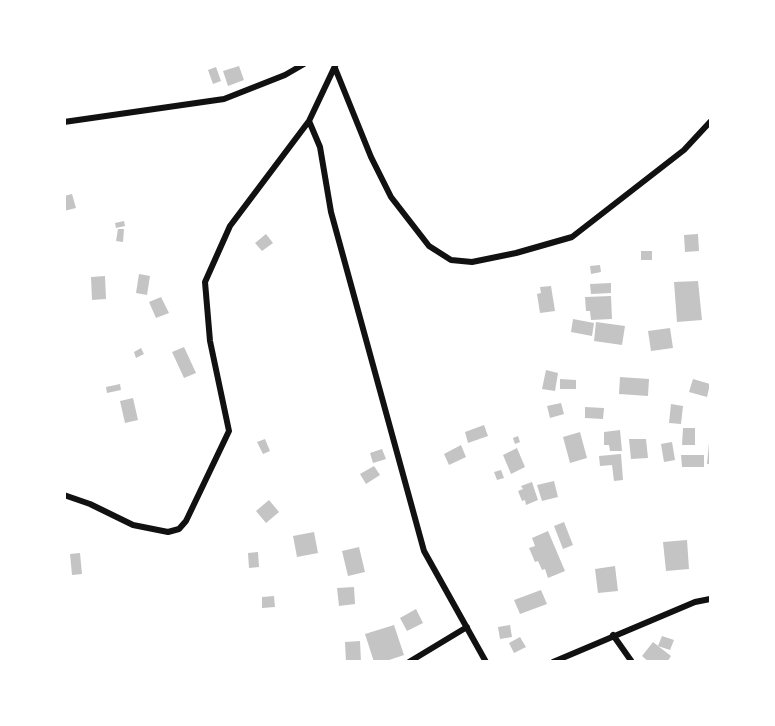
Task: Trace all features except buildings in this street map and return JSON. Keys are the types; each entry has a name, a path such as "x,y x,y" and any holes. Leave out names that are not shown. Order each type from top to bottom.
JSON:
{"street":[{"path":"64,122 224,99 285,75 304,64"},
{"path":"64,495 90,504 133,525 168,532 179,529 186,521 229,431 210,341 206,282 230,226 309,121 335,66"},
{"path":"335,66 371,158 391,197 429,246 451,261 472,262 572,237 684,150 711,123"},
{"path":"309,121 320,147 331,212 424,551 486,662"},
{"path":"553,662 695,602 711,599"},
{"path":"409,662 467,627"},
{"path":"613,635 632,662"}]}
